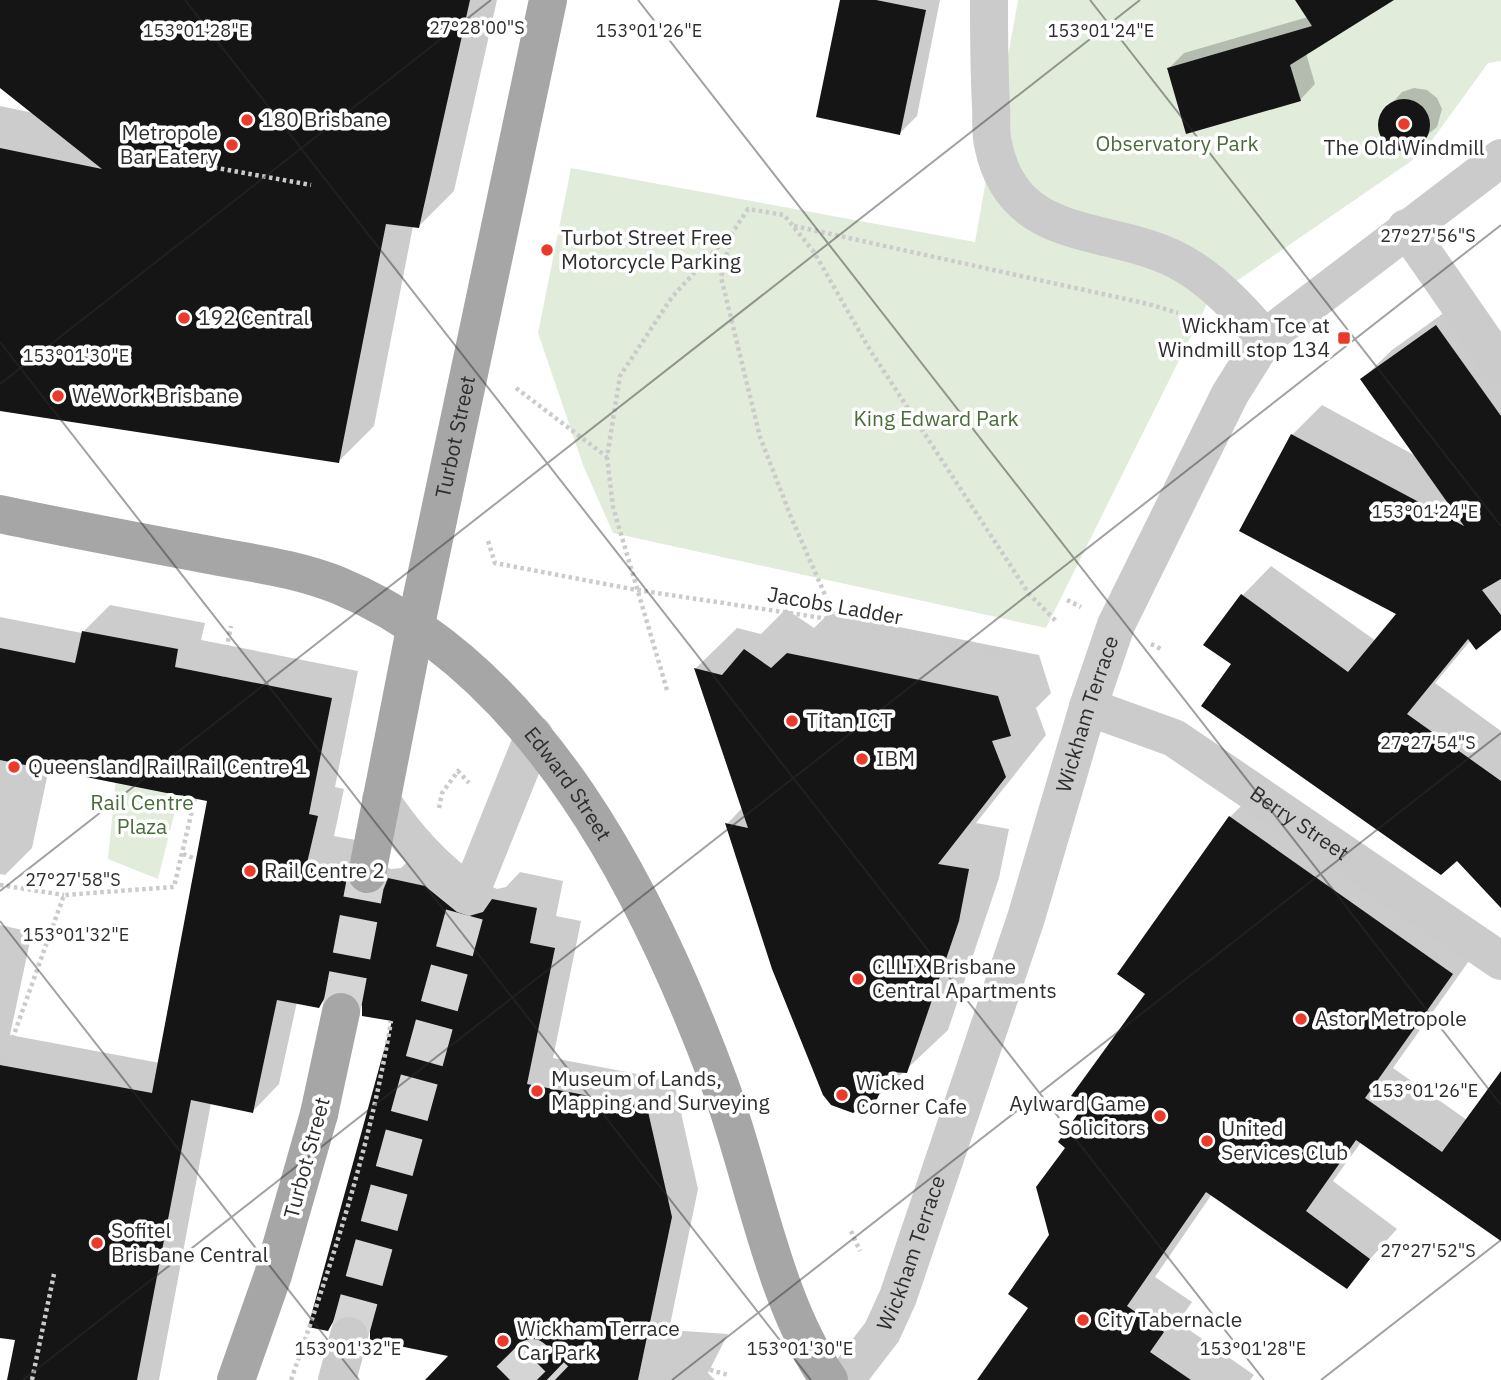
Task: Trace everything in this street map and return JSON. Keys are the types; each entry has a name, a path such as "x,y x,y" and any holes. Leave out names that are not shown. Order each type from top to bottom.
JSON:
{"main road":[{"name":"Turbot Street","path":"367,874 415,629 548,0"},
{"name":"Edward Street","path":"0,514 280,566 339,585 415,629 462,664 534,735 566,776 593,820 665,952 721,1090 795,1320 828,1380"},
{"name":"Turbot Street","path":"239,1376 280,1251 319,1114 341,1012"}],"street":[{"path":"989,0 993,144 1007,181 1024,205 1052,222 1159,252 1188,266 1235,304 1265,338"},
{"name":"Wickham Terrace","path":"845,1380 882,1332 898,1297 1026,918 1088,708 1116,625 1230,394 1265,338 1501,158"},
{"path":"1406,228 1501,365"},
{"name":"Berry Street","path":"1088,708 1174,738 1501,961"},
{"path":"381,800 403,834 429,863 470,894 534,735"},
{"path":"337,1380 349,1336"}],"path":[{"path":"145,155 311,185"},
{"path":"424,207 432,208"},
{"path":"667,690 613,507 607,457 620,376 672,297 732,233 748,209 784,215 814,252 870,350 1029,594 1056,622"},
{"path":"793,226 1148,304 1181,314"},
{"path":"732,233 721,277 747,387 761,437 782,494 836,620"},
{"path":"516,388 607,457"},
{"name":"Jacobs Ladder","path":"488,541 495,563 637,590 836,620 1027,658"},
{"path":"221,676 231,626"},
{"path":"0,885 64,895 174,887 195,798"},
{"path":"183,854 196,859"},
{"path":"4,1065 64,895"},
{"path":"291,1380 351,1195 376,1098 391,1021"},
{"path":"851,1231 860,1251"},
{"path":"32,1380 54,1275"},
{"path":"682,1362 728,1375"},
{"path":"665,1380 682,1362"},
{"path":"682,1362 691,1374 685,1380"}],"green space":[{"name":"King Edward Park","path":"1018,0 1501,0 1501,61 1488,63 1430,143 1410,162 1209,300 1046,628 613,533 583,465 538,333 571,168 975,242"},
{"name":"Rail Centre Plaza","path":"118,758 179,795 158,879 108,859"}],"building":[{"path":"0,0 470,0 419,228 386,224 339,463 0,411 0,148 102,169 0,88"},
{"path":"840,0 876,0 926,10 900,135 816,117"},
{"path":"1295,0 1394,0 1290,65 1301,101 1186,134 1167,68 1312,26"},
{"name":"The Old Windmill","path":"1404,99 1423,106 1430,125 1423,144 1404,151 1385,144 1378,125 1385,106"},
{"path":"1436,325 1501,416 1501,579 1482,590 1501,615 1501,630 1476,650 1468,639 1407,714 1501,781 1501,908 1457,861 1441,875 1201,706 1231,664 1203,645 1241,594 1348,672 1396,614 1239,531 1291,434 1464,526 1360,379"},
{"path":"82,631 178,649 175,667 332,698 309,814 318,816 307,863 346,870 347,882 353,891 363,896 375,894 384,888 388,878 425,886 457,912 469,916 483,912 492,899 537,908 530,943 555,948 527,1084 647,1107 672,1217 638,1380 425,1380 448,1356 370,1340 370,1330 365,1321 354,1315 344,1315 334,1320 328,1331 308,1327 392,1021 362,1016 362,1006 356,996 345,991 334,991 325,997 319,1008 277,1000 253,1113 191,1100 137,1380 7,1380 15,1340 0,1338 0,1065 152,1093 207,801 0,760 0,648 75,663"},
{"path":"744,649 771,668 787,653 998,696 1011,736 992,741 1006,777 938,864 969,869 959,921 907,1073 889,1072 877,1099 853,1113 831,1105 823,1095 772,969 725,823 748,828 694,668 722,675"},
{"path":"1229,816 1453,974 1365,1098 1442,1152 1501,1071 1501,1241 1356,1140 1306,1211 1370,1259 1347,1289 1206,1192 1127,1306 1164,1332 1150,1352 1191,1380 977,1380 1028,1308 1008,1294 1049,1235 1036,1187 1065,1148 1058,1142 1084,1105 1071,1096 1145,994 1117,974"}],"tunnel":[{"path":"341,1012 367,874"},
{"path":"349,1336 470,894"},
{"path":"510,1380 532,1358 555,1380"}],"place":[{"name":"180 Brisbane","path":"247,120"},
{"name":"The Old Windmill","path":"1404,124"},
{"name":"Metropole Bar Eatery","path":"232,145"},
{"name":"Turbot Street Free Motorcycle Parking","path":"547,250"},
{"name":"192 Central","path":"184,318"},
{"name":"Wickham Tce at Windmill stop 134","path":"1344,338"},
{"name":"WeWork Brisbane","path":"58,396"},
{"name":"Titan ICT","path":"792,721"},
{"name":"IBM","path":"862,759"},
{"name":"Queensland Rail Rail Centre 1","path":"14,767"},
{"name":"Rail Centre 2","path":"250,871"},
{"name":"CLLIX Brisbane Central Apartments","path":"858,979"},
{"name":"Astor Metropole","path":"1301,1019"},
{"name":"Museum of Lands, Mapping and Surveying","path":"537,1091"},
{"name":"Wicked Corner Cafe","path":"842,1095"},
{"name":"Aylward Game Solicitors","path":"1160,1116"},
{"name":"United Services Club","path":"1207,1141"},
{"name":"Sofitel Brisbane Central","path":"97,1243"},
{"name":"City Tabernacle","path":"1083,1320"},
{"name":"Wickham Terrace Car Park","path":"503,1341"}],"park label":[{"name":"Observatory Park","path":"1177,144"}]}
